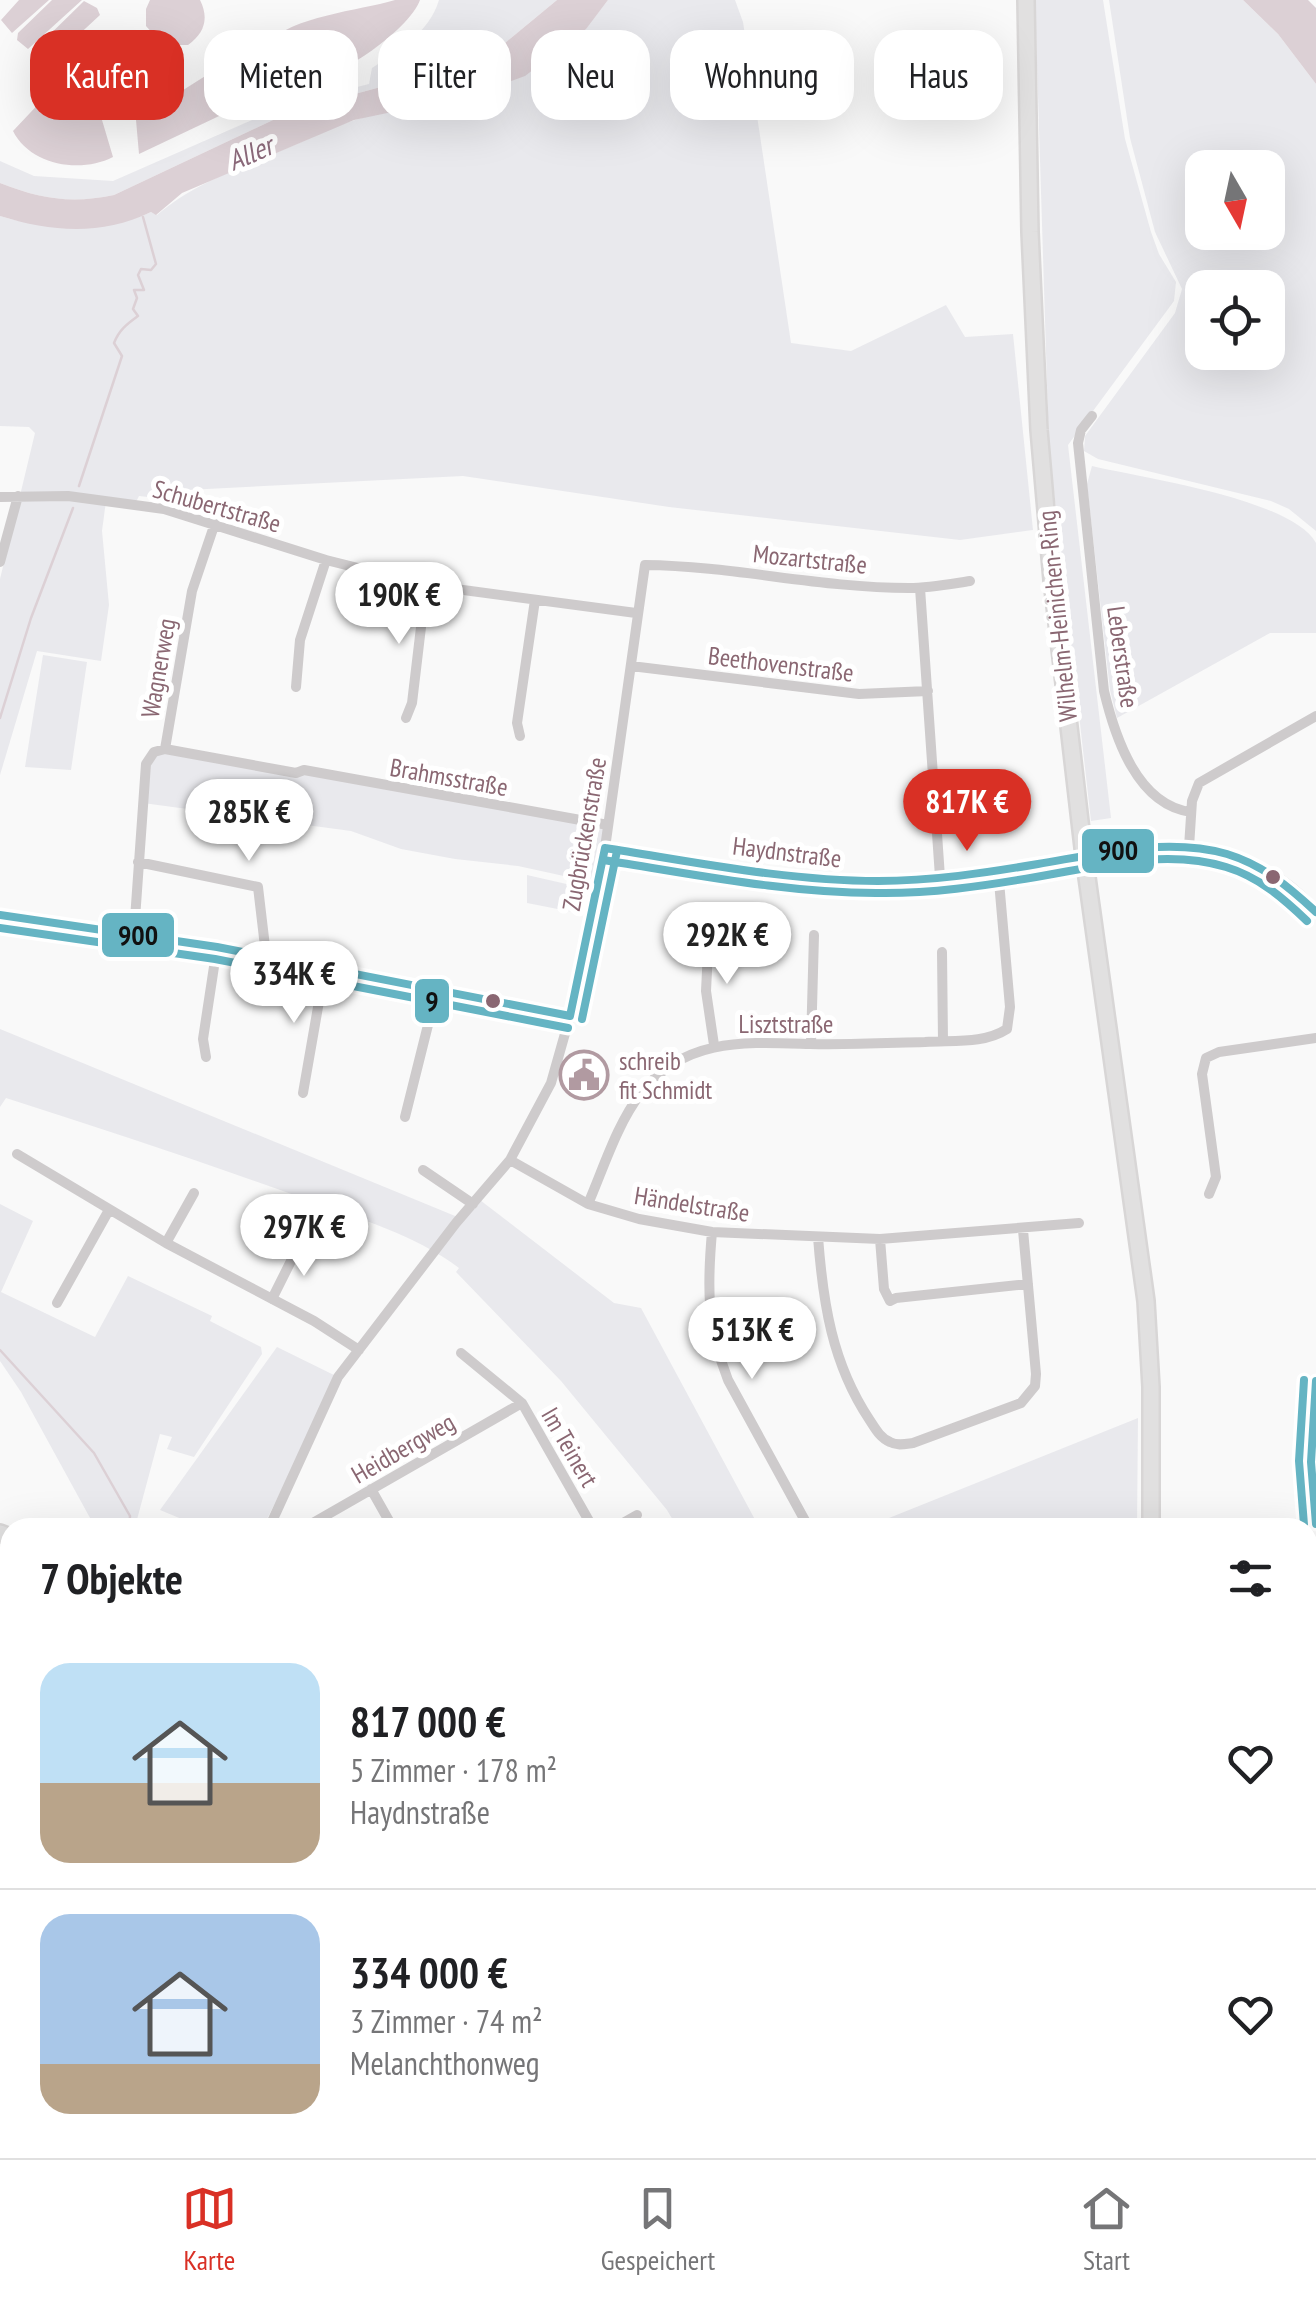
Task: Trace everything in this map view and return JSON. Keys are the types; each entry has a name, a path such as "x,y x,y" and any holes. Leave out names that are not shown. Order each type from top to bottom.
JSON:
{"main road":[{"name":"Wilhelm-Heinichen-Ring","path":"1026,0 1030,232 1039,430 1084,856 1146,1301 1151,1387 1151,1518"}],"street":[{"name":"Leberstraße","path":"1092,416 1078,443 1104,691 1111,722 1148,790 1169,807 1191,812"},
{"path":"0,562 19,496"},
{"name":"Schubertstraße","path":"0,497 68,496 135,504 215,523 326,560 426,585 636,612"},
{"name":"Wagnerweg","path":"134,933 146,764 154,752 165,749 192,590 215,523"},
{"path":"296,687 300,640 326,560"},
{"name":"Mozartstraße","path":"645,565 682,565 884,588 970,581"},
{"name":"Zugbrückenstraße","path":"274,1518 338,1378 510,1160 552,1083 570,1016 604,848 645,565"},
{"path":"406,718 412,703 426,585"},
{"path":"920,588 940,877"},
{"path":"520,736 517,723 536,600"},
{"name":"Beethovenstraße","path":"631,666 859,694 928,692"},
{"path":"1189,846 1191,812 1199,783 1316,716"},
{"name":"Brahmsstraße","path":"165,749 608,825"},
{"path":"1084,856 1142,847 1189,846 1240,859 1274,875 1316,912"},
{"name":"Haydnstraße","path":"604,848 816,878 875,881 940,877 1084,856"},
{"path":"138,862 258,887 266,956"},
{"name":"Lisztstraße","path":"588,1204 628,1112 642,1092 682,1058 714,1045 980,1040 1007,1029 1010,1007 998,870"},
{"path":"0,915 218,947 570,1016"},
{"path":"709,931 706,991 714,1045"},
{"path":"811,1044 814,935"},
{"path":"206,1057 203,1038 218,947"},
{"path":"942,952 943,1041"},
{"path":"303,1093 325,966"},
{"path":"405,1117 437,989"},
{"path":"1209,1194 1216,1177 1202,1074 1206,1058 1219,1052 1316,1038"},
{"path":"17,1154 358,1350"},
{"name":"Händelstraße","path":"510,1160 588,1204 639,1219 712,1232 880,1238 1079,1223"},
{"path":"423,1170 473,1204"},
{"path":"166,1243 194,1193"},
{"path":"57,1303 109,1210"},
{"path":"818,1238 824,1304 848,1384 880,1436 896,1445 946,1431 1020,1403 1030,1395 1036,1374 1023,1230"},
{"path":"712,1232 708,1311 719,1357 803,1518"},
{"path":"880,1238 884,1289 890,1301 1028,1284"},
{"path":"272,1299 301,1241"},
{"name":"Im Teinert","path":"461,1354 522,1403 587,1518"},
{"path":"1316,1380 1311,1462 1316,1518"},
{"name":"Heidbergweg","path":"321,1518 522,1403"},
{"path":"371,1489 387,1518"},
{"path":"634,1518 638,1516"}],"shaded area":[{"path":"439,0 557,0 511,38 511,30 422,30"},
{"path":"608,0 735,0 744,30 670,30 670,120 758,120 791,343 851,351 946,305 965,337 1013,334 1033,530 960,540 669,507 463,476 187,490 139,496 135,504 106,501 102,531 109,605 101,661 37,651 0,775 0,579 35,433 29,427 0,426 0,216 76,227 115,223 151,212 157,215 218,177 337,126 378,114 378,120 511,120 511,80 531,71 531,120 650,120 650,30 582,30"},
{"path":"1035,0 1103,0 1125,139 1151,232 1176,282 1174,301 1068,445 1111,818 1091,821 1049,448"},
{"path":"1109,0 1243,0 1278,34 1316,84 1316,531 1289,509 1271,501 1098,459 1084,451 1085,436 1175,313 1182,289 1155,232 1130,138"},
{"path":"378,64 378,88 358,93 358,87 369,84 372,68"},
{"path":"252,120 273,120 114,195 84,199 29,193 0,183 0,161 34,176 113,181"},
{"path":"1092,466 1248,502 1302,528 1316,543 1316,633 1270,633 1117,718 1110,690 1087,484"},
{"path":"43,655 87,662 71,770 25,767"},
{"path":"165,749 608,825 596,883 518,866 401,849 351,831 143,803 146,764"},
{"path":"527,875 584,888 578,913 527,903"},
{"path":"0,1029 460,1218 476,1197 614,1303 641,1308 754,1518 672,1518 561,1381 456,1272 459,1268 442,1256 365,1220 81,1122 6,1098 0,1107"},
{"path":"0,1204 33,1221 1,1292 95,1337 128,1276 212,1316 210,1321 261,1347 262,1354 194,1457 167,1449 172,1437 160,1434 137,1518 90,1518 0,1361"},
{"path":"277,1347 338,1377 268,1518 179,1518 160,1510"},
{"path":"1138,1418 1137,1518 889,1518"}],"water":[{"path":"19,0 49,0 12,33 1,20"},
{"path":"52,0 82,0 49,30 30,30 28,49 17,40 18,33"},
{"path":"150,0 200,0 205,19 198,35 184,45 184,30 150,30 146,9"},
{"path":"395,0 420,0 397,30 378,30 378,46 358,60 358,30 287,30 326,16"},
{"path":"557,0 608,0 585,30 531,30 531,71 511,81 511,38"},
{"path":"1243,0 1308,0 1316,8 1316,84 1278,34"},
{"path":"84,1 97,8 100,15 84,30 54,30"},
{"path":"204,77 204,120 211,120 139,154 136,120 184,120 184,90"},
{"path":"378,88 378,115 358,119 358,93"},
{"path":"30,113 30,120 102,120 113,157 86,165 57,163 31,152 13,131"},
{"name":"Aller","path":"273,120 354,120 182,193 156,215 151,212 114,225 76,229 38,226 0,216 0,183 56,198 114,195"}],"waterway":[{"path":"79,486 122,356 114,343 138,316 133,309 137,298 134,290 144,290 138,275 141,269 151,270 156,264 143,217"},
{"path":"0,718 31,618 73,508"},
{"path":"0,1350 94,1453 130,1518"}],"transit line":[{"name":"900","path":"605,848 775,874 878,881 958,876 1157,847 1204,849 1252,864 1316,912"},
{"name":"900","path":"570,1016 605,848"},
{"name":"9","path":"582,1019 617,851"},
{"name":"9","path":"603,860 774,886 876,893 956,889 1131,861 1179,859 1226,867 1249,876 1280,896 1307,921"},
{"name":"900","path":"0,915 217,947 570,1016"},
{"name":"9","path":"0,928 215,959 568,1028"},
{"name":"9","path":"1303,1518 1299,1461 1304,1380"},
{"name":"900","path":"1316,1381 1311,1462 1316,1518"}],"place":[{"name":"schreib fit Schmidt","path":"584,1075"}]}
